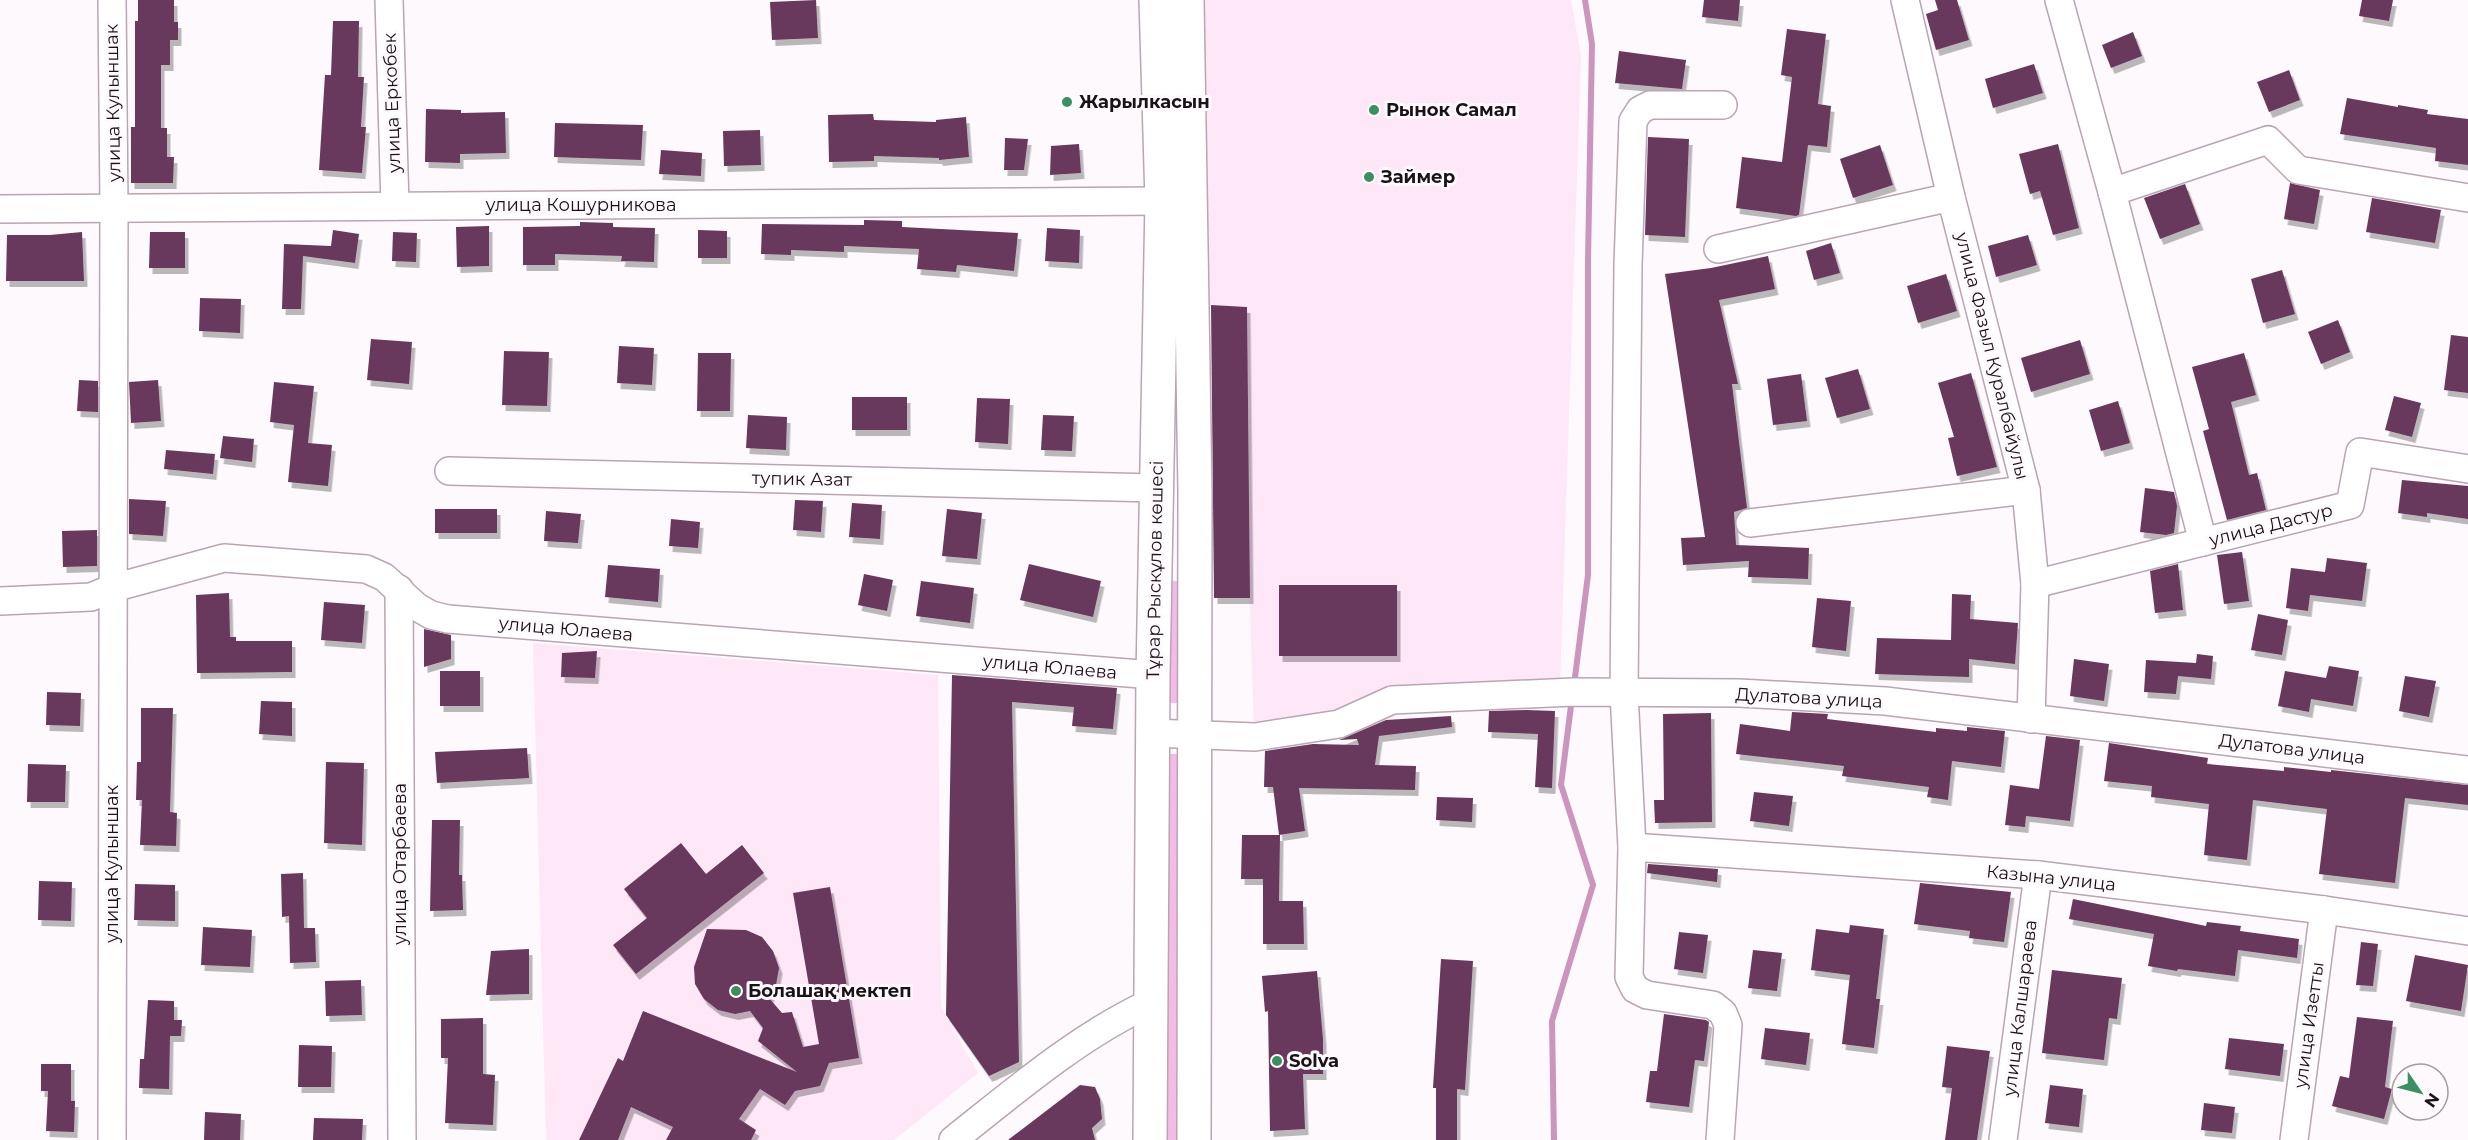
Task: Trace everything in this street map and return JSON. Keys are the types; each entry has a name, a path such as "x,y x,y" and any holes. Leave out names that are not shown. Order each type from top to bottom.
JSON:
{"main road":[{"name":"Тұрар Рыскұлов көшесі","path":"1150,1140 1152,733 1162,201 1156,0"},
{"name":"Тұрар Рыскұлов көшесі","path":"1187,0 1195,492 1194,1140"}],"street":[{"name":"улица Кулыншак","path":"112,0 114,207 112,1140"},
{"name":"улица Еркобек","path":"389,0 395,207"},
{"name":"улица Фазыл Куралбайулы","path":"1905,0 1951,197 2026,489 2034,584 2031,719"},
{"path":"2059,0 2112,192 2203,542"},
{"path":"1720,1140 1728,1025 1723,1013 1713,1005 1647,995 1635,989 1629,977 1632,847 1624,693 1628,265 1633,121 1640,110 1650,105 1723,105"},
{"path":"2112,192 2268,140 2298,170 2468,198"},
{"path":"1718,249 1951,197"},
{"name":"улица Кошурникова","path":"0,209 1162,201"},
{"name":"улица Дастур","path":"2034,584 2350,505 2360,452 2468,469"},
{"name":"тупик Азат","path":"449,471 1156,488"},
{"path":"1750,523 2026,489"},
{"name":"улица Юлаева","path":"0,601 91,597 113,588 224,558 366,569 384,577 417,607 431,615 448,619 1153,675"},
{"name":"улица Отарбаева","path":"399,589 402,1140"},
{"name":"Дулатова улица","path":"1152,733 1255,737 1339,724 1392,700 1573,692 1739,693 1885,701 2468,770"},
{"name":"Казына улица","path":"1632,847 2038,875 2468,930"},
{"name":"улица Калшараева","path":"2003,1140 2038,875"},
{"name":"улица Изетты","path":"2294,1140 2324,910"},
{"path":"953,1140 1045,1068 1113,1021 1150,1003"}],"shaded area":[{"path":"1204,0 1571,0 1581,56 1560,685 1382,697 1315,730 1254,730 1247,519 1247,307 1210,305"},
{"path":"1169,581 1182,581 1182,703 1169,703"},
{"path":"533,643 938,675 941,1007 978,1073 894,1140 546,1140"},
{"path":"1168,754 1182,754 1177,1140 1164,1140"}],"building":[{"path":"138,0 174,0 174,22 178,22 178,40 170,40 170,65 161,65 161,128 167,128 167,157 174,157 173,183 131,183 131,127 135,127 135,21 138,21"},
{"path":"816,0 818,38 772,40 770,2"},
{"path":"1704,0 1740,0 1738,21 1702,17"},
{"path":"1935,0 1957,0 1969,40 1936,50 1926,14 1938,10"},
{"path":"2362,0 2393,0 2389,21 2359,16"},
{"path":"333,21 359,21 358,77 364,77 361,127 366,127 362,173 319,170 325,75 331,75"},
{"path":"1787,29 1826,34 1818,104 1831,106 1827,147 1808,145 1799,215 1796,216 1736,208 1742,157 1782,162 1792,77 1781,75"},
{"path":"2133,32 2142,56 2111,68 2102,45"},
{"path":"1619,51 1686,60 1682,89 1615,83"},
{"path":"2034,64 2043,93 1993,108 1985,79"},
{"path":"2289,70 2300,100 2269,112 2257,82"},
{"path":"2347,98 2428,110 2427,114 2468,119 2468,165 2435,161 2436,148 2340,134"},
{"path":"426,109 461,110 461,113 505,112 506,153 460,154 460,163 425,162"},
{"path":"873,114 874,120 936,122 936,120 966,117 969,157 939,160 939,158 874,156 874,161 829,162 828,115"},
{"path":"555,123 643,125 641,160 554,157"},
{"path":"760,130 761,165 724,166 723,131"},
{"path":"1648,137 1689,139 1685,237 1645,235"},
{"path":"1005,138 1028,139 1024,170 1004,170"},
{"path":"1079,144 1081,173 1050,175 1051,146"},
{"path":"2058,144 2079,228 2053,235 2040,191 2030,194 2019,154"},
{"path":"1880,145 1893,185 1853,198 1840,159"},
{"path":"661,150 702,153 701,176 659,174"},
{"path":"2290,183 2320,190 2314,224 2284,219"},
{"path":"2185,184 2200,224 2160,239 2144,198"},
{"path":"2372,198 2441,210 2435,243 2366,232"},
{"path":"864,220 902,221 902,227 1018,233 1014,271 957,265 956,272 917,269 919,249 844,246 844,252 791,250 791,255 761,254 762,224 864,225"},
{"path":"580,222 613,223 613,227 655,228 654,262 621,261 622,256 555,254 555,265 523,265 523,227 580,226"},
{"path":"489,226 489,266 457,267 456,227"},
{"path":"1047,228 1080,230 1079,263 1045,261"},
{"path":"333,230 359,234 355,263 303,256 301,309 282,309 284,244 331,246"},
{"path":"698,230 727,231 727,258 698,258"},
{"path":"82,232 84,281 6,281 7,235"},
{"path":"150,232 185,232 185,268 149,268"},
{"path":"393,232 417,233 416,262 392,261"},
{"path":"2028,235 2037,265 1996,277 1988,246"},
{"path":"1831,243 1840,273 1814,280 1806,251"},
{"path":"1768,256 1775,289 1719,300 1738,384 1732,384 1747,508 1734,512 1736,545 1809,548 1808,579 1748,577 1749,561 1683,565 1681,538 1705,537 1665,274 1711,268"},
{"path":"2282,270 2295,314 2263,323 2251,279"},
{"path":"1946,274 1957,311 1918,323 1907,286"},
{"path":"200,298 241,299 240,333 199,331"},
{"path":"1211,305 1247,307 1250,598 1214,598"},
{"path":"2338,320 2350,352 2321,364 2308,332"},
{"path":"2451,335 2468,337 2468,393 2444,390"},
{"path":"371,339 412,342 409,384 367,380"},
{"path":"2080,340 2090,374 2031,392 2021,358"},
{"path":"619,346 654,348 652,385 617,383"},
{"path":"504,351 549,352 547,406 502,405"},
{"path":"698,353 731,353 730,411 697,411"},
{"path":"2244,353 2256,395 2231,402 2249,475 2257,473 2266,510 2227,520 2203,431 2209,429 2192,367"},
{"path":"1858,369 1870,409 1837,418 1825,378"},
{"path":"1971,373 1997,467 1957,476 1948,438 1954,437 1938,383"},
{"path":"1801,374 1807,421 1773,425 1767,379"},
{"path":"79,380 98,381 98,412 77,411"},
{"path":"158,380 161,421 131,423 129,382"},
{"path":"274,382 314,386 308,443 332,445 328,486 288,482 294,425 270,422"},
{"path":"2394,396 2421,403 2412,437 2385,430"},
{"path":"852,397 907,397 907,430 852,430"},
{"path":"977,398 1010,399 1008,444 975,442"},
{"path":"2118,401 2130,443 2101,451 2089,410"},
{"path":"748,415 787,417 786,450 746,448"},
{"path":"1043,415 1074,416 1072,451 1041,450"},
{"path":"223,436 254,439 252,462 220,458"},
{"path":"166,450 215,454 213,474 164,469"},
{"path":"2402,480 2468,486 2468,519 2427,513 2427,517 2398,513"},
{"path":"2145,488 2174,492 2177,506 2174,533 2166,535 2140,532"},
{"path":"129,499 166,501 163,536 129,534"},
{"path":"795,500 823,501 821,532 793,530"},
{"path":"852,503 882,505 880,539 849,537"},
{"path":"435,509 497,509 497,533 435,533"},
{"path":"947,509 982,513 977,559 942,556"},
{"path":"546,511 581,514 578,543 544,541"},
{"path":"671,519 700,522 698,548 669,546"},
{"path":"97,530 97,566 63,567 62,531"},
{"path":"2242,552 2249,601 2224,604 2217,555"},
{"path":"2327,558 2367,563 2362,601 2310,595 2308,611 2286,608 2291,568 2325,572"},
{"path":"1029,564 1101,581 1093,617 1020,600"},
{"path":"2178,564 2183,610 2155,613 2150,571"},
{"path":"608,565 660,569 658,602 605,597"},
{"path":"864,574 893,580 887,611 858,605"},
{"path":"921,581 974,588 970,623 916,616"},
{"path":"1279,585 1397,585 1397,656 1279,656"},
{"path":"229,593 230,637 236,637 236,641 292,641 292,672 197,673 196,595"},
{"path":"1952,594 1971,595 1970,619 2018,623 2015,664 1969,659 1969,677 1875,674 1877,638 1951,640"},
{"path":"1817,598 1851,601 1846,651 1812,647"},
{"path":"324,602 365,605 362,643 321,640"},
{"path":"2258,614 2288,620 2282,655 2251,650"},
{"path":"424,629 451,635 451,659 424,667"},
{"path":"597,651 595,678 561,677 562,653"},
{"path":"2197,654 2213,656 2211,679 2178,676 2176,694 2144,692 2146,660 2196,663"},
{"path":"2074,659 2109,664 2104,701 2070,696"},
{"path":"2329,666 2359,671 2353,706 2311,699 2309,712 2278,706 2285,671 2326,678"},
{"path":"440,671 480,671 480,706 440,706"},
{"path":"952,675 1117,688 1113,729 1072,726 1074,707 1012,702 1019,1062 989,1076 946,1015"},
{"path":"2405,676 2436,681 2429,717 2399,711"},
{"path":"47,692 81,693 80,726 46,725"},
{"path":"261,701 292,702 292,736 259,734"},
{"path":"141,708 173,708 170,812 177,813 176,846 140,845 142,800 136,800 137,762 141,762"},
{"path":"1489,711 1555,711 1552,788 1535,787 1538,734 1488,732"},
{"path":"1792,712 1828,714 1827,719 1936,732 1936,728 1967,731 1967,727 2005,731 2001,767 1952,761 1948,800 1927,797 1929,787 1842,776 1844,766 1736,754 1740,724 1790,731"},
{"path":"1711,713 1712,822 1655,823 1654,800 1664,800 1663,714"},
{"path":"1451,716 1452,727 1379,736 1375,765 1416,766 1415,790 1299,788 1305,831 1279,835 1273,787 1264,787 1265,751 1313,744 1359,745 1357,739 1339,740 1386,720"},
{"path":"2046,736 2080,740 2070,821 2026,816 2025,827 2005,825 2010,785 2039,789"},
{"path":"2109,743 2208,758 2207,764 2284,771 2284,767 2331,772 2331,770 2468,785 2468,805 2405,798 2395,883 2319,874 2327,809 2253,800 2247,860 2204,855 2209,804 2151,797 2152,786 2104,781"},
{"path":"527,748 529,778 437,783 435,752"},
{"path":"326,762 364,763 362,845 324,843"},
{"path":"28,764 66,765 65,802 27,802"},
{"path":"1754,792 1793,796 1789,826 1750,821"},
{"path":"1437,797 1473,798 1472,822 1436,820"},
{"path":"432,820 460,820 459,875 462,875 463,910 430,911"},
{"path":"1242,835 1280,835 1279,901 1303,901 1304,944 1263,944 1263,879 1241,879"},
{"path":"681,843 706,874 742,845 764,873 636,974 613,945 647,918 624,889"},
{"path":"1648,864 1718,869 1717,882 1647,873"},
{"path":"303,873 304,928 315,928 316,962 290,963 289,916 282,917 281,874"},
{"path":"39,881 72,882 71,921 38,920"},
{"path":"1920,883 2011,892 2004,942 1969,938 1970,931 1914,924"},
{"path":"135,884 175,885 175,921 134,920"},
{"name":"Болашақ мектеп","path":"830,887 859,1058 829,1063 820,1086 795,1091 785,1105 760,1089 739,1119 756,1130 751,1140 666,1140 673,1127 631,1107 618,1140 579,1140 618,1058 623,1061 643,1011 797,1072 758,1041 763,1028 750,1011 735,1014 718,1010 704,999 695,984 694,967 707,929 746,930 762,937 773,951 779,968 776,985 769,998 782,1013 792,1012 803,1047 819,1044 793,893"},
{"path":"2073,899 2206,926 2207,922 2241,926 2240,931 2299,939 2297,958 2238,950 2235,976 2148,966 2154,934 2069,919"},
{"path":"1850,925 1884,929 1876,999 1880,999 1874,1048 1842,1044 1850,975 1811,970 1816,929 1849,933"},
{"path":"203,927 252,930 250,967 201,965"},
{"path":"1679,932 1708,935 1703,973 1674,969"},
{"path":"2361,942 2378,944 2373,986 2356,985"},
{"path":"529,949 529,994 486,995 491,951"},
{"path":"1753,950 1782,953 1777,991 1748,988"},
{"path":"2415,955 2468,965 2461,1011 2406,1001"},
{"path":"1441,959 1473,961 1465,1090 1457,1089 1457,1140 1436,1140 1436,1088 1433,1088"},
{"path":"2052,970 2122,978 2117,1019 2109,1018 2104,1060 2042,1053"},
{"path":"1317,971 1323,1039 1323,1074 1303,1074 1305,1129 1270,1131 1268,1011 1265,1012 1262,976"},
{"path":"361,980 362,1015 326,1016 325,981"},
{"path":"148,1000 174,1001 174,1020 182,1020 181,1036 170,1036 169,1089 139,1088 140,1059 144,1059"},
{"path":"1664,1014 1709,1022 1704,1061 1695,1060 1689,1107 1646,1102 1650,1071 1657,1071"},
{"path":"2357,1017 2393,1021 2385,1087 2390,1088 2390,1096 2384,1119 2332,1106 2340,1076 2349,1078"},
{"path":"483,1018 483,1074 495,1075 493,1125 445,1123 448,1058 441,1058 441,1019"},
{"path":"1765,1028 1810,1033 1806,1065 1761,1059"},
{"path":"2229,1038 2284,1044 2280,1076 2225,1069"},
{"path":"299,1045 332,1046 331,1087 298,1087"},
{"path":"1947,1046 1990,1051 1977,1140 1945,1140 1952,1088 1942,1087"},
{"path":"41,1064 71,1064 71,1101 75,1101 74,1132 46,1131 48,1091 41,1091"},
{"path":"1080,1085 1095,1087 1100,1099 1102,1119 1092,1128 1095,1140 1008,1140"},
{"path":"2050,1085 2083,1089 2079,1127 2045,1123"},
{"path":"2204,1103 2235,1107 2232,1133 2201,1130"},
{"path":"205,1112 241,1114 240,1140 204,1140"},
{"path":"314,1118 363,1119 362,1140 313,1140"}],"waterway":[{"path":"1574,685 1588,575 1588,260 1592,44 1585,0"},
{"path":"1554,1140 1552,1021 1593,885 1561,785 1572,698"}],"place":[{"name":"Жарылкасын","path":"1067,102"},
{"name":"Рынок Самал","path":"1374,110"},
{"name":"Займер","path":"1369,177"},
{"name":"Болашақ мектеп","path":"736,991"},
{"name":"Solva","path":"1277,1061"}]}
